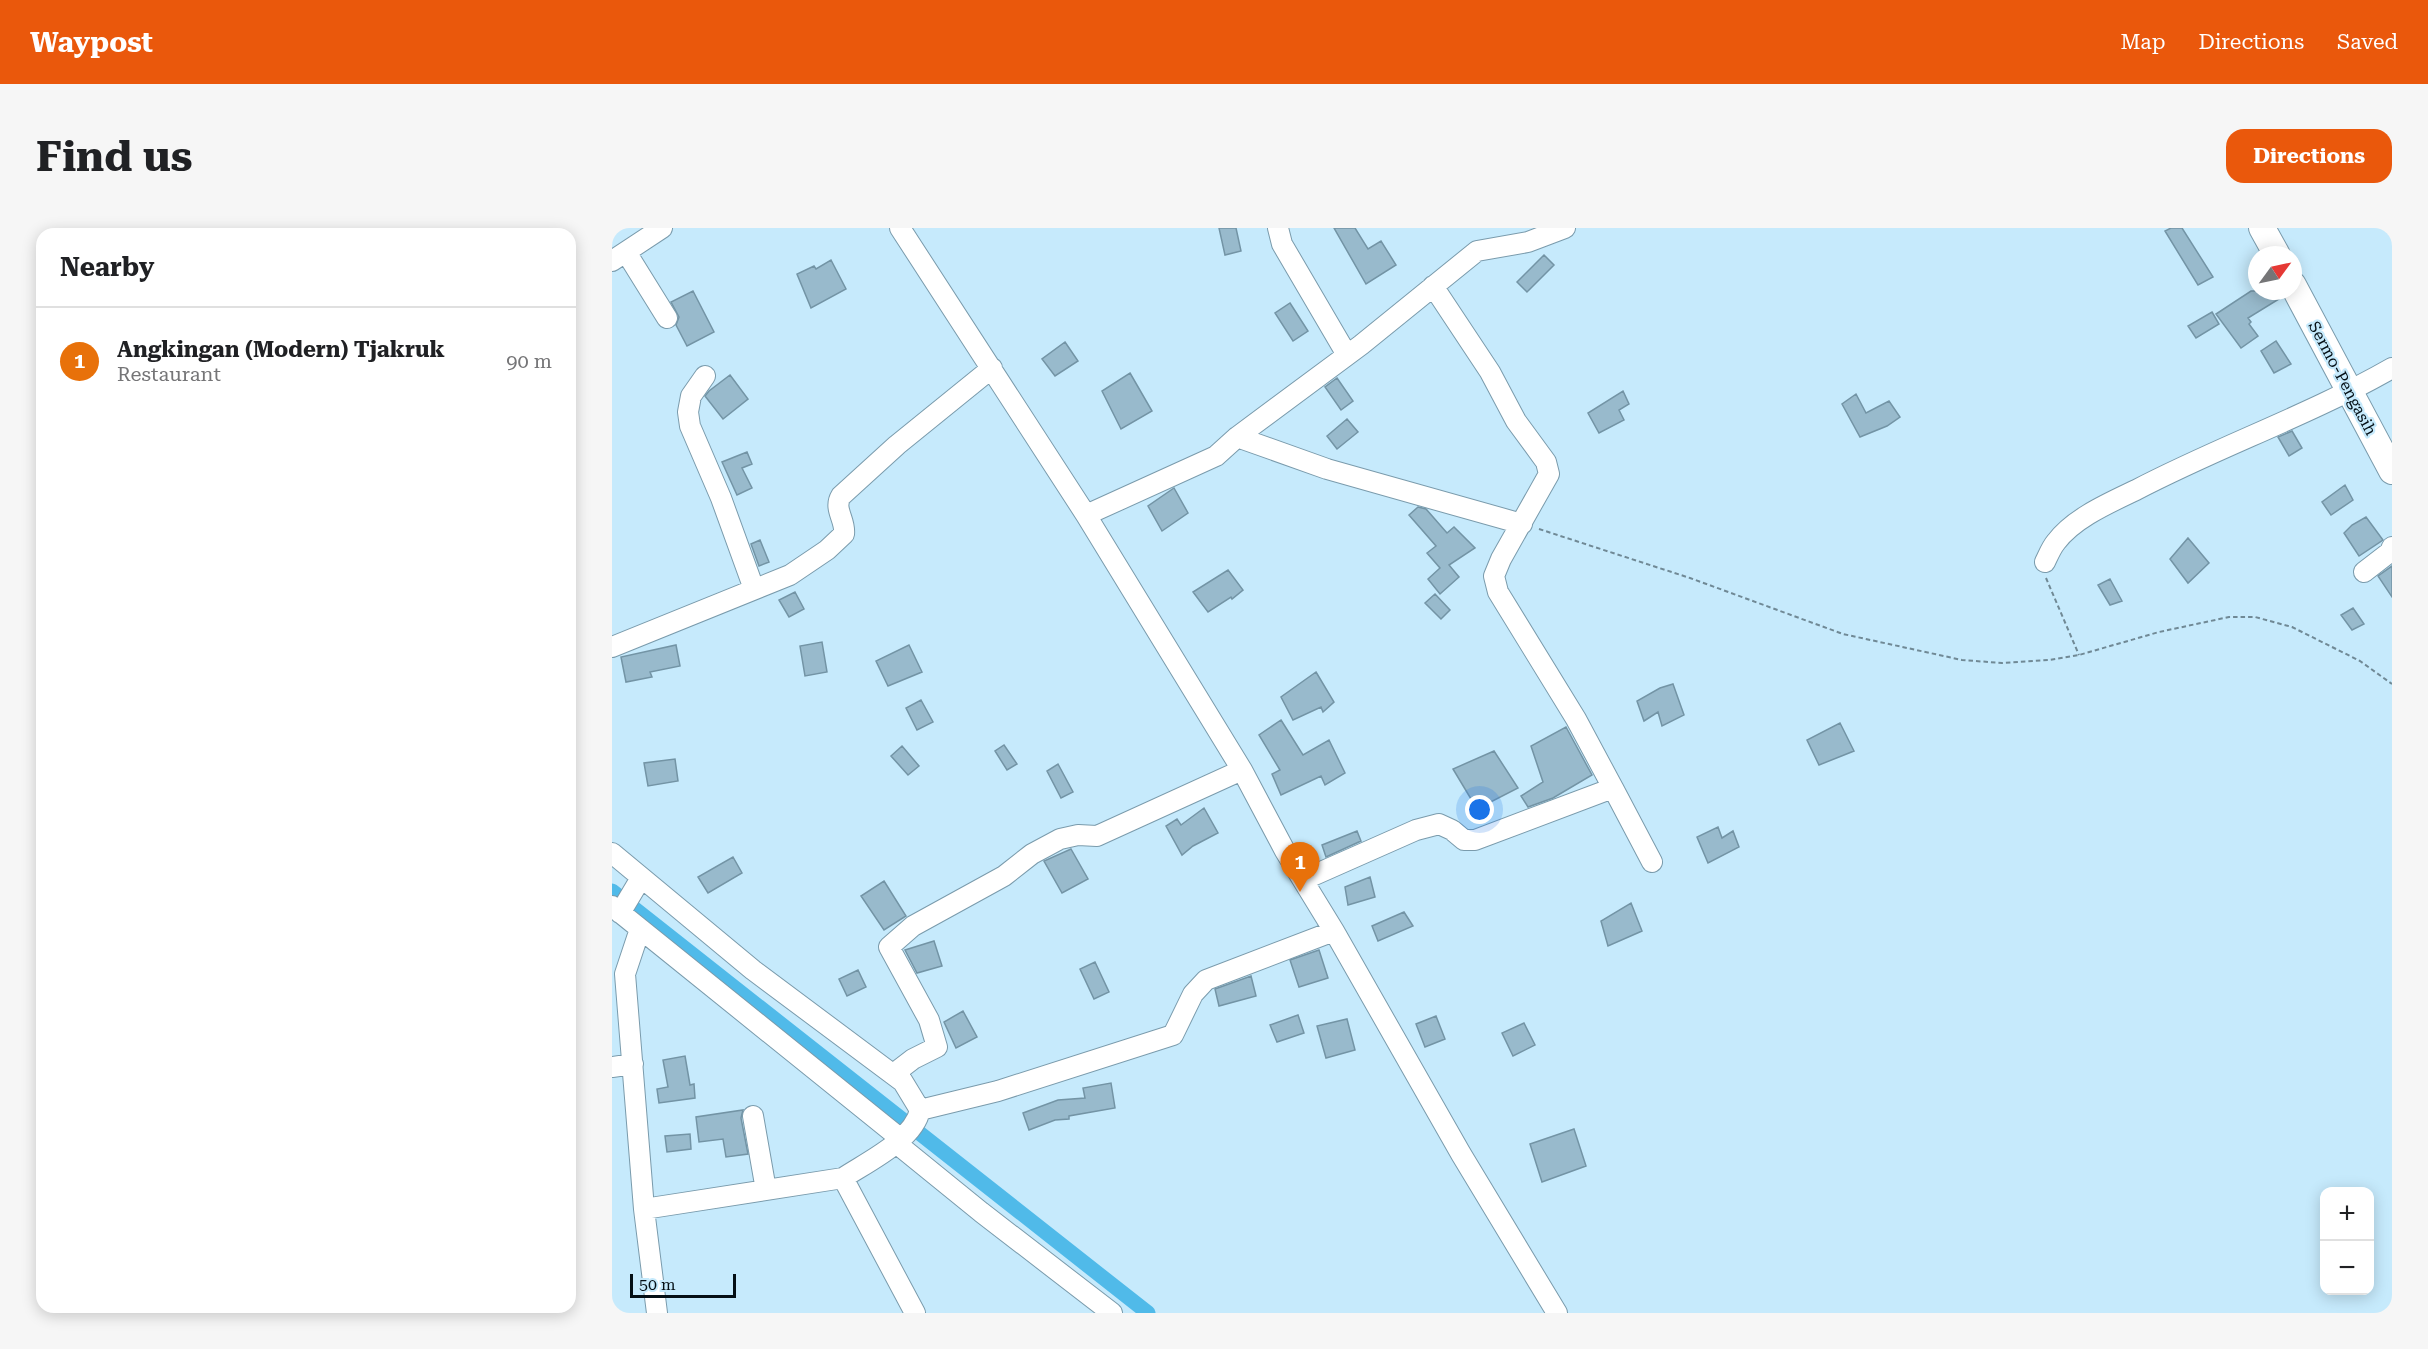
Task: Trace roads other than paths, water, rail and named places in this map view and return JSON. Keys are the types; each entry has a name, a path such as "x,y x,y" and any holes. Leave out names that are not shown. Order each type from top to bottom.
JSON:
{"main road":[{"path":"2262,228 2272,246"},
{"name":"Sermo-Pengasih","path":"2301,300 2392,471"}],"street":[{"path":"662,228 640,234 619,257 668,318"},
{"path":"900,228 1086,515 1242,770 1461,1154 1557,1313"},
{"path":"1278,228 1282,244 1347,355"},
{"path":"1086,515 1216,456 1237,437 1347,355 1477,251 1528,242 1566,228"},
{"path":"1433,286 1490,372 1516,421 1546,462 1549,474 1501,559 1494,576 1498,592 1576,719 1652,862"},
{"path":"612,646 790,575 827,550 844,534 844,522 838,509 841,495 897,445 992,368"},
{"path":"2045,562 2056,542 2077,524 2109,503 2188,464 2350,392 2392,368"},
{"path":"705,376 690,396 688,411 690,426 721,498 754,589"},
{"path":"1237,437 1327,469 1522,524"},
{"path":"2364,572 2390,552 2392,547"},
{"path":"920,1114 899,1074 904,1064 937,1047 928,1020 889,947 913,926 1005,876 1032,854 1060,839 1078,835 1097,836 1242,770"},
{"path":"1303,880 1416,830 1439,824 1452,830 1464,840 1475,840 1613,789"},
{"path":"612,853 625,900 640,929 901,1139 981,1212 1112,1313"},
{"path":"625,900 753,970 903,1082"},
{"path":"640,929 625,974 644,1209 657,1313"},
{"path":"644,1209 843,1179 901,1139 920,1114 1173,1035 1193,994 1206,980 1334,931"},
{"path":"612,1067 633,1064"},
{"path":"753,1116 766,1190"},
{"path":"843,1179 915,1313"}],"waterway":[{"path":"612,891 1148,1313"}],"place":[{"name":"Angkingan (Modern) Tjakruk","path":"1300,892"}]}
